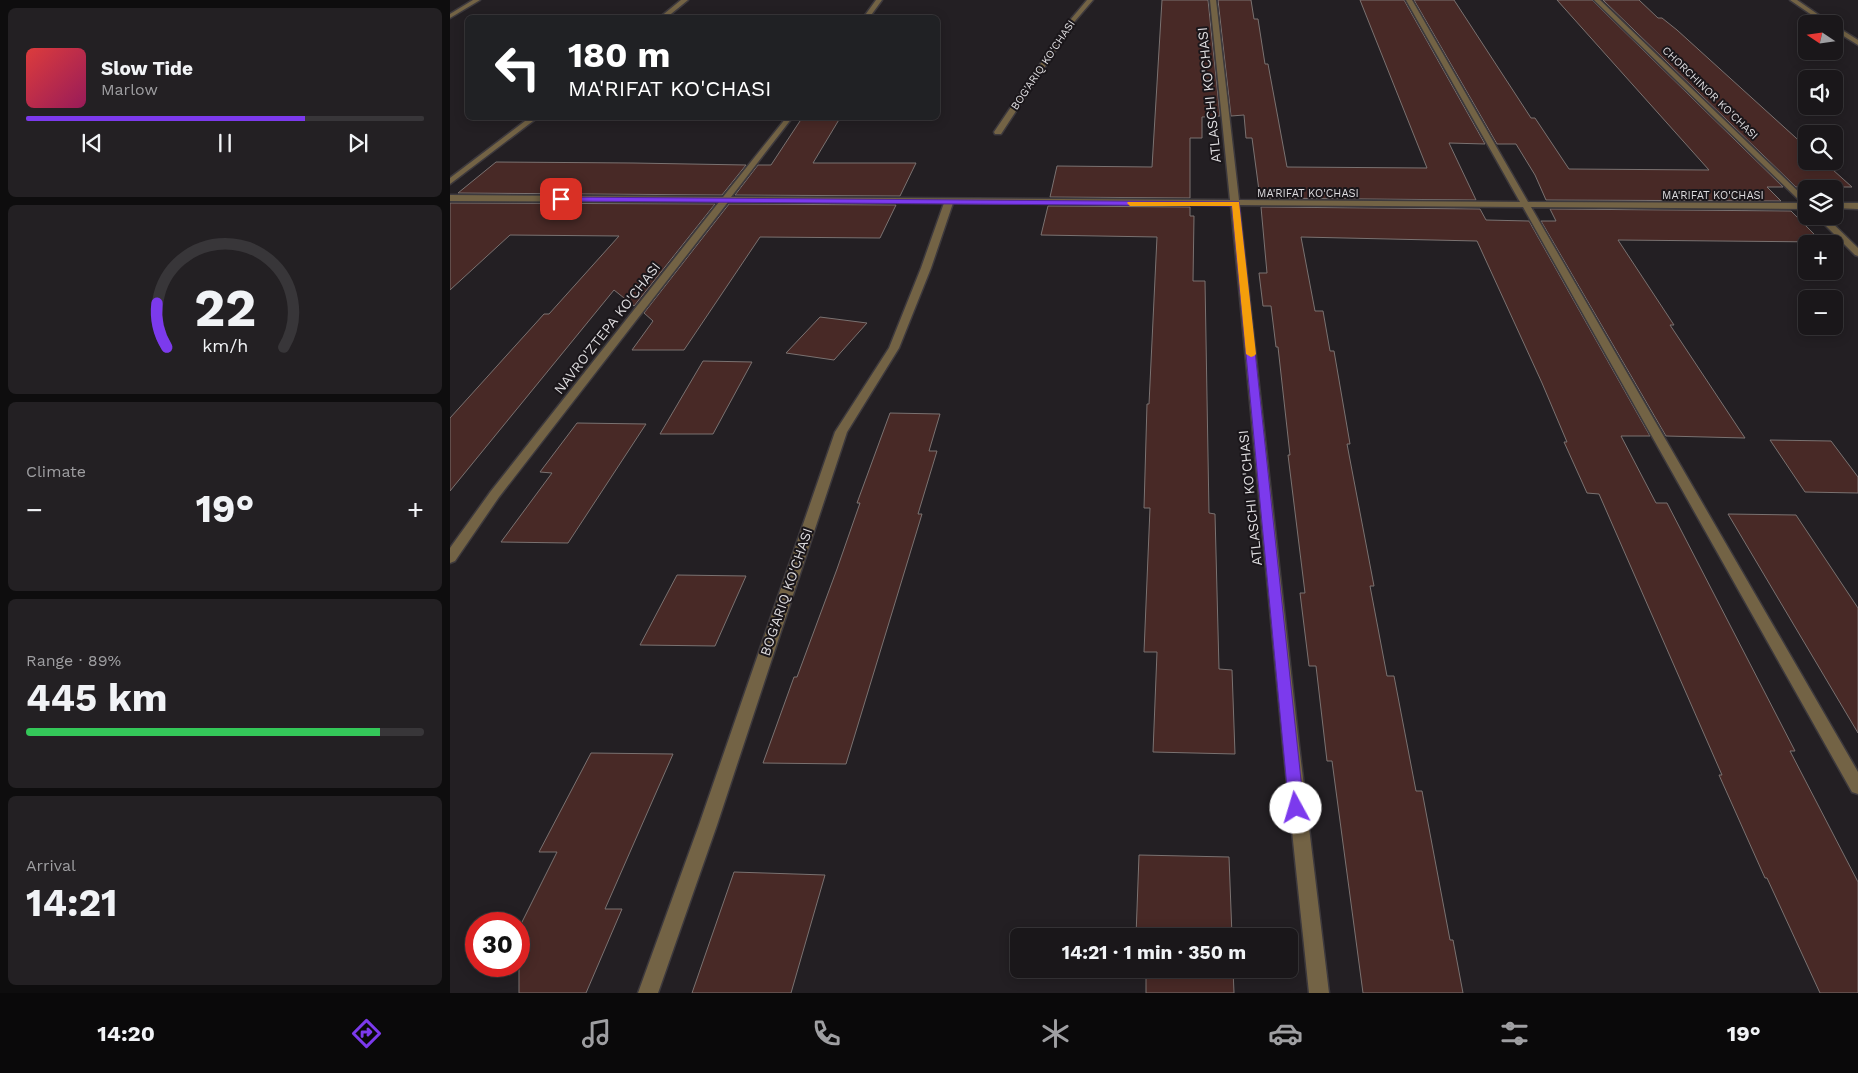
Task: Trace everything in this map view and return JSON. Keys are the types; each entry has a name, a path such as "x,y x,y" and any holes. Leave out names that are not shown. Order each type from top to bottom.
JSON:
{"street":[{"path":"450,16 477,0"},
{"path":"666,15 685,0"},
{"path":"868,15 879,0"},
{"name":"BOG'ARIQ KO'CHASI","path":"998,132 1073,20 1090,0"},
{"name":"ATLASCHI KO'CHASI","path":"1213,0 1236,204 1296,808 1319,993"},
{"path":"1408,0 1858,787"},
{"name":"CHORCHINOR KO'CHASI","path":"1597,0 1798,197"},
{"path":"1793,0 1816,15"},
{"path":"1843,33 1858,43"},
{"path":"450,182 530,120"},
{"name":"NAVRO'ZTEPA KO'CHASI","path":"450,558 495,494 787,120"},
{"name":"MA'RIFAT KO'CHASI","path":"450,198 1526,206 1798,205"},
{"name":"BOG'ARIQ KO'CHASI","path":"648,993 711,816 841,432 894,348 926,268 949,202"},
{"path":"1843,206 1858,206"},
{"path":"1829,225 1858,253"}],"building":[{"path":"1162,0 1208,0 1220,116 1202,117 1202,138 1190,138 1190,198 1050,197 1057,166 1152,167"},
{"path":"1218,0 1251,0 1254,19 1258,19 1265,64 1268,64 1287,167 1427,168 1360,0 1404,0 1485,144 1449,143 1476,200 1260,198 1252,138 1246,138 1244,115 1231,116"},
{"path":"1414,0 1454,0 1531,118 1535,118 1569,169 1709,170 1557,0 1592,0 1783,187 1767,187 1781,201 1546,200 1535,175 1516,144 1497,144"},
{"path":"1603,0 1639,0 1658,18 1662,18 1677,30 1798,140 1798,170 1833,170 1852,187 1843,187 1843,180 1798,180 1798,187"},
{"path":"801,120 839,120 813,163 916,163 900,196 735,195 758,165 771,165"},
{"path":"496,162 746,165 722,195 458,193"},
{"path":"450,203 715,204 634,306 614,290 450,491 450,418 544,314 549,314 619,236 510,235 450,290"},
{"path":"729,204 896,205 880,238 760,237 684,350 632,350 653,321 644,313"},
{"path":"1048,206 1190,207 1190,216 1194,216 1193,281 1205,281 1209,513 1215,514 1219,669 1232,670 1235,754 1153,752 1157,652 1144,652 1150,508 1144,508 1147,404 1149,404 1157,237 1041,235"},
{"path":"1261,207 1480,209 1486,220 1529,221 1650,436 1621,436 1656,503 1667,503 1795,751 1790,751 1858,882 1858,993 1820,993 1767,878 1765,878 1719,775 1722,775 1599,494 1587,493 1564,442 1567,442 1542,383 1477,241 1301,237 1315,311 1323,311 1330,351 1334,351 1350,444 1347,444 1374,586 1370,586 1387,676 1394,676 1416,791 1422,791 1450,940 1453,940 1463,993 1363,993 1332,761 1327,761 1316,666 1309,666 1300,593 1305,593 1288,455 1290,455 1278,347 1276,347 1271,306 1263,306 1259,273 1267,273"},
{"path":"1550,209 1791,211 1798,218 1798,225 1805,225 1815,235 1798,235 1798,242 1618,240 1674,325 1670,325 1745,438 1666,436 1541,221 1556,221"},
{"path":"820,317 867,323 834,360 786,353"},
{"path":"703,361 752,362 713,434 660,434"},
{"path":"890,413 940,414 929,451 937,451 918,514 922,514 846,764 763,763 794,677 797,677 837,569 860,503 857,503"},
{"path":"577,423 646,424 568,543 501,542 552,473 540,472"},
{"path":"1770,440 1831,441 1858,477 1858,493 1805,492"},
{"path":"1728,514 1796,515 1858,608 1858,733"},
{"path":"677,575 746,576 715,646 640,645"},
{"path":"591,753 673,754 605,909 622,909 586,993 519,993 519,977 530,977 530,912 527,912 557,852 539,852"},
{"path":"1139,855 1229,857 1232,928 1136,928"},
{"path":"734,872 825,875 791,993 692,993"},
{"path":"1146,978 1233,978 1234,993 1146,993"}],"slow traffic":[{"path":"1130,203 1236,204 1251,354"}],"route":[{"path":"561,199 1236,204 1296,808"}]}
